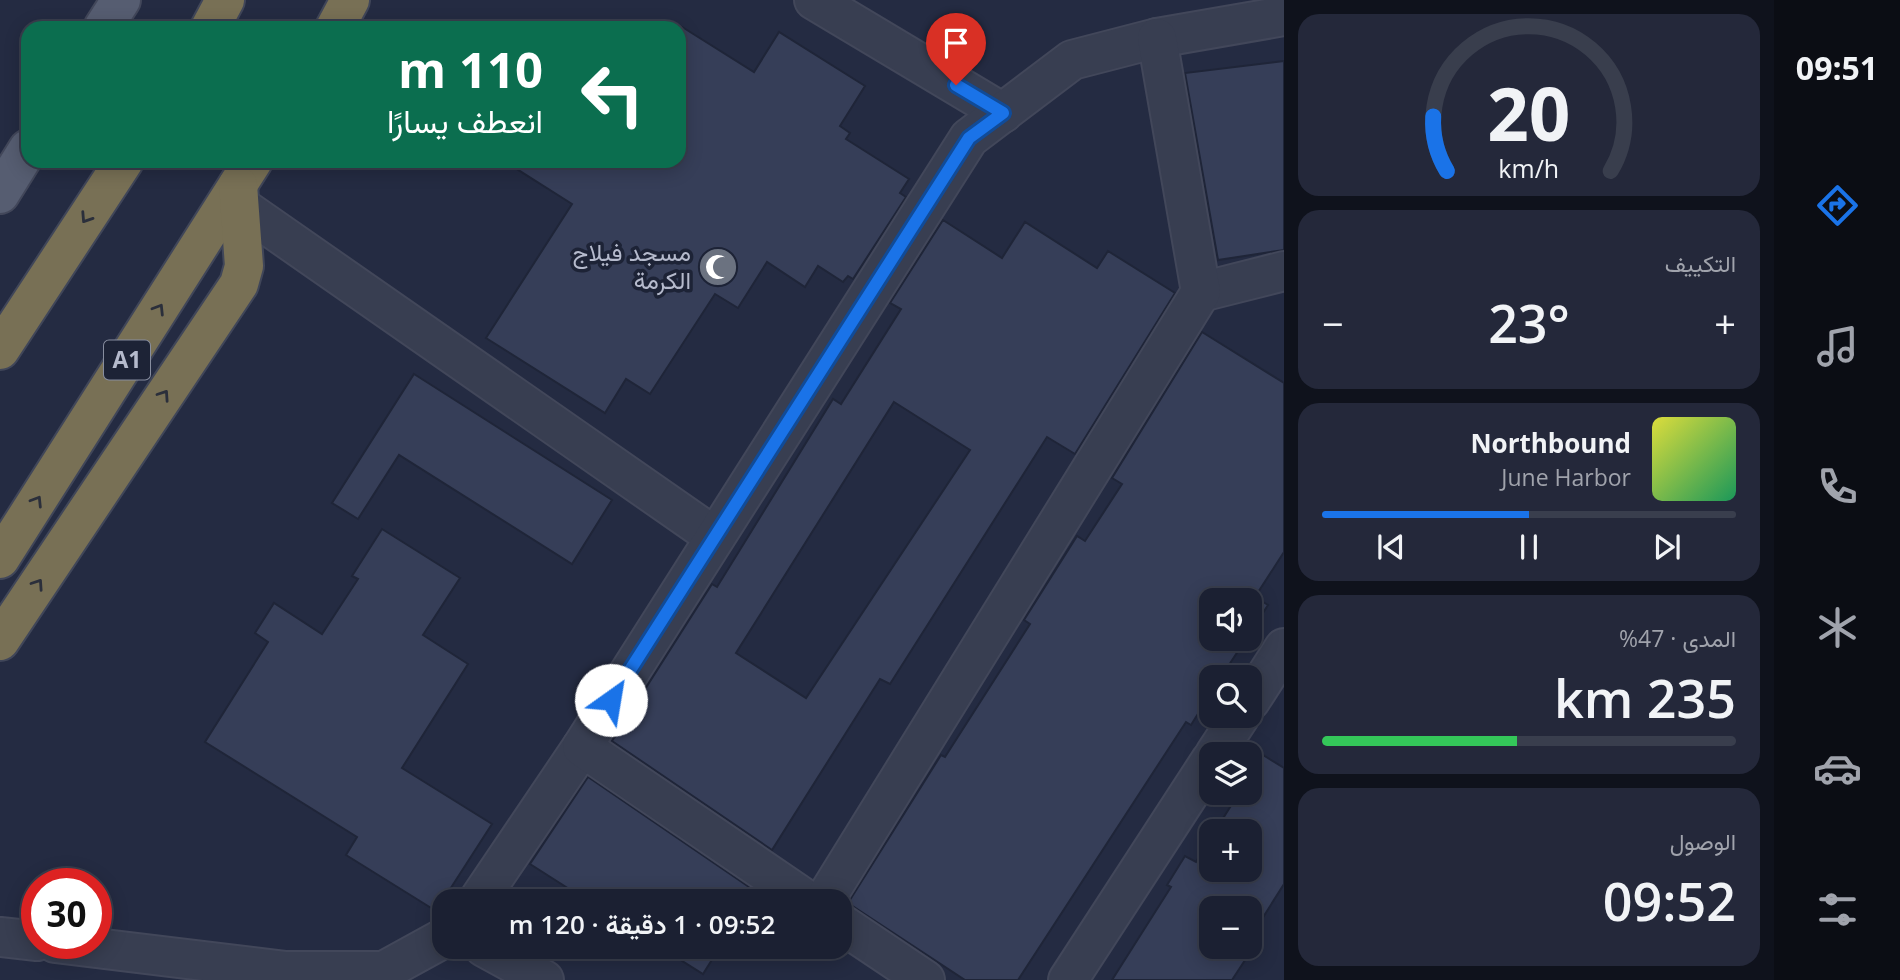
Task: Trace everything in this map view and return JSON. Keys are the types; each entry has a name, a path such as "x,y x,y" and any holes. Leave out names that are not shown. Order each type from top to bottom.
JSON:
{"highway":[{"path":"214,21 225,0"},
{"path":"339,21 350,0"},
{"path":"0,350 119,168"},
{"path":"0,641 239,284 244,266 244,184"},
{"name":"A1","path":"0,559 244,184"}],"main road":[{"path":"108,21 121,0"},
{"path":"0,194 21,160"}],"street":[{"path":"814,0 1003,113"},
{"path":"486,889 582,747 969,138 1072,60 1157,38 1284,16"},
{"path":"831,889 1201,292 1157,38"},
{"path":"244,184 715,537"},
{"path":"1201,292 1284,271"},
{"path":"1262,682 1284,648"},
{"path":"582,747 790,889"},
{"path":"1069,980 1199,779"},
{"path":"852,931 923,979"},
{"path":"0,937 21,939"},
{"path":"112,951 286,975 384,971 432,944"},
{"path":"506,959 544,980"}],"building":[{"path":"686,29 754,72 779,32 865,86 840,126 850,133 846,139 909,179 900,193 906,197 853,279 848,276 843,282 818,266 805,287 767,262 738,308 715,294 650,394 626,379 605,413 486,338 572,204 515,168 686,168"},
{"path":"1284,61 1284,250 1218,260 1185,73"},
{"path":"943,220 1002,258 1025,222 1097,268 1108,251 1175,293 1075,454 1047,437 890,684 880,679 772,850 612,741 712,584 717,587 833,399 841,404 901,309 890,303","holes":["894,402 970,450 806,698 736,653"]},
{"path":"1202,332 1284,383 1284,552 1261,588 1199,588 1199,651 1238,651 1229,665 1199,665 1199,712 1191,725 1186,722 1018,980 965,980 852,906 852,897 941,755 945,757 1030,624 1024,620 1077,536 1085,541 1122,484 1112,478"},
{"path":"414,374 612,500 572,564 399,455 358,519 332,503"},
{"path":"382,529 460,578 423,635 468,664 402,768 492,824 450,889 432,889 432,909 346,855 357,837 205,742 268,642 255,633 274,603 322,634 358,579 352,576"},
{"path":"1262,601 1268,605 1262,614"},
{"path":"1262,757 1284,768 1284,884 1262,919 1262,896 1199,896 1199,959 1246,959 1232,980 1112,980 1171,887 1167,885 1185,856 1196,862 1199,857 1199,882 1262,882 1262,819 1223,819 1231,805 1262,805"},
{"path":"588,777 749,887 569,889 530,864"},
{"path":"679,959 712,959 703,974"}],"place":[{"name":"مسجد فيلاج الكرمة","path":"718,267"}],"route":[{"path":"611,700 969,138 1003,113 956,85"}]}
